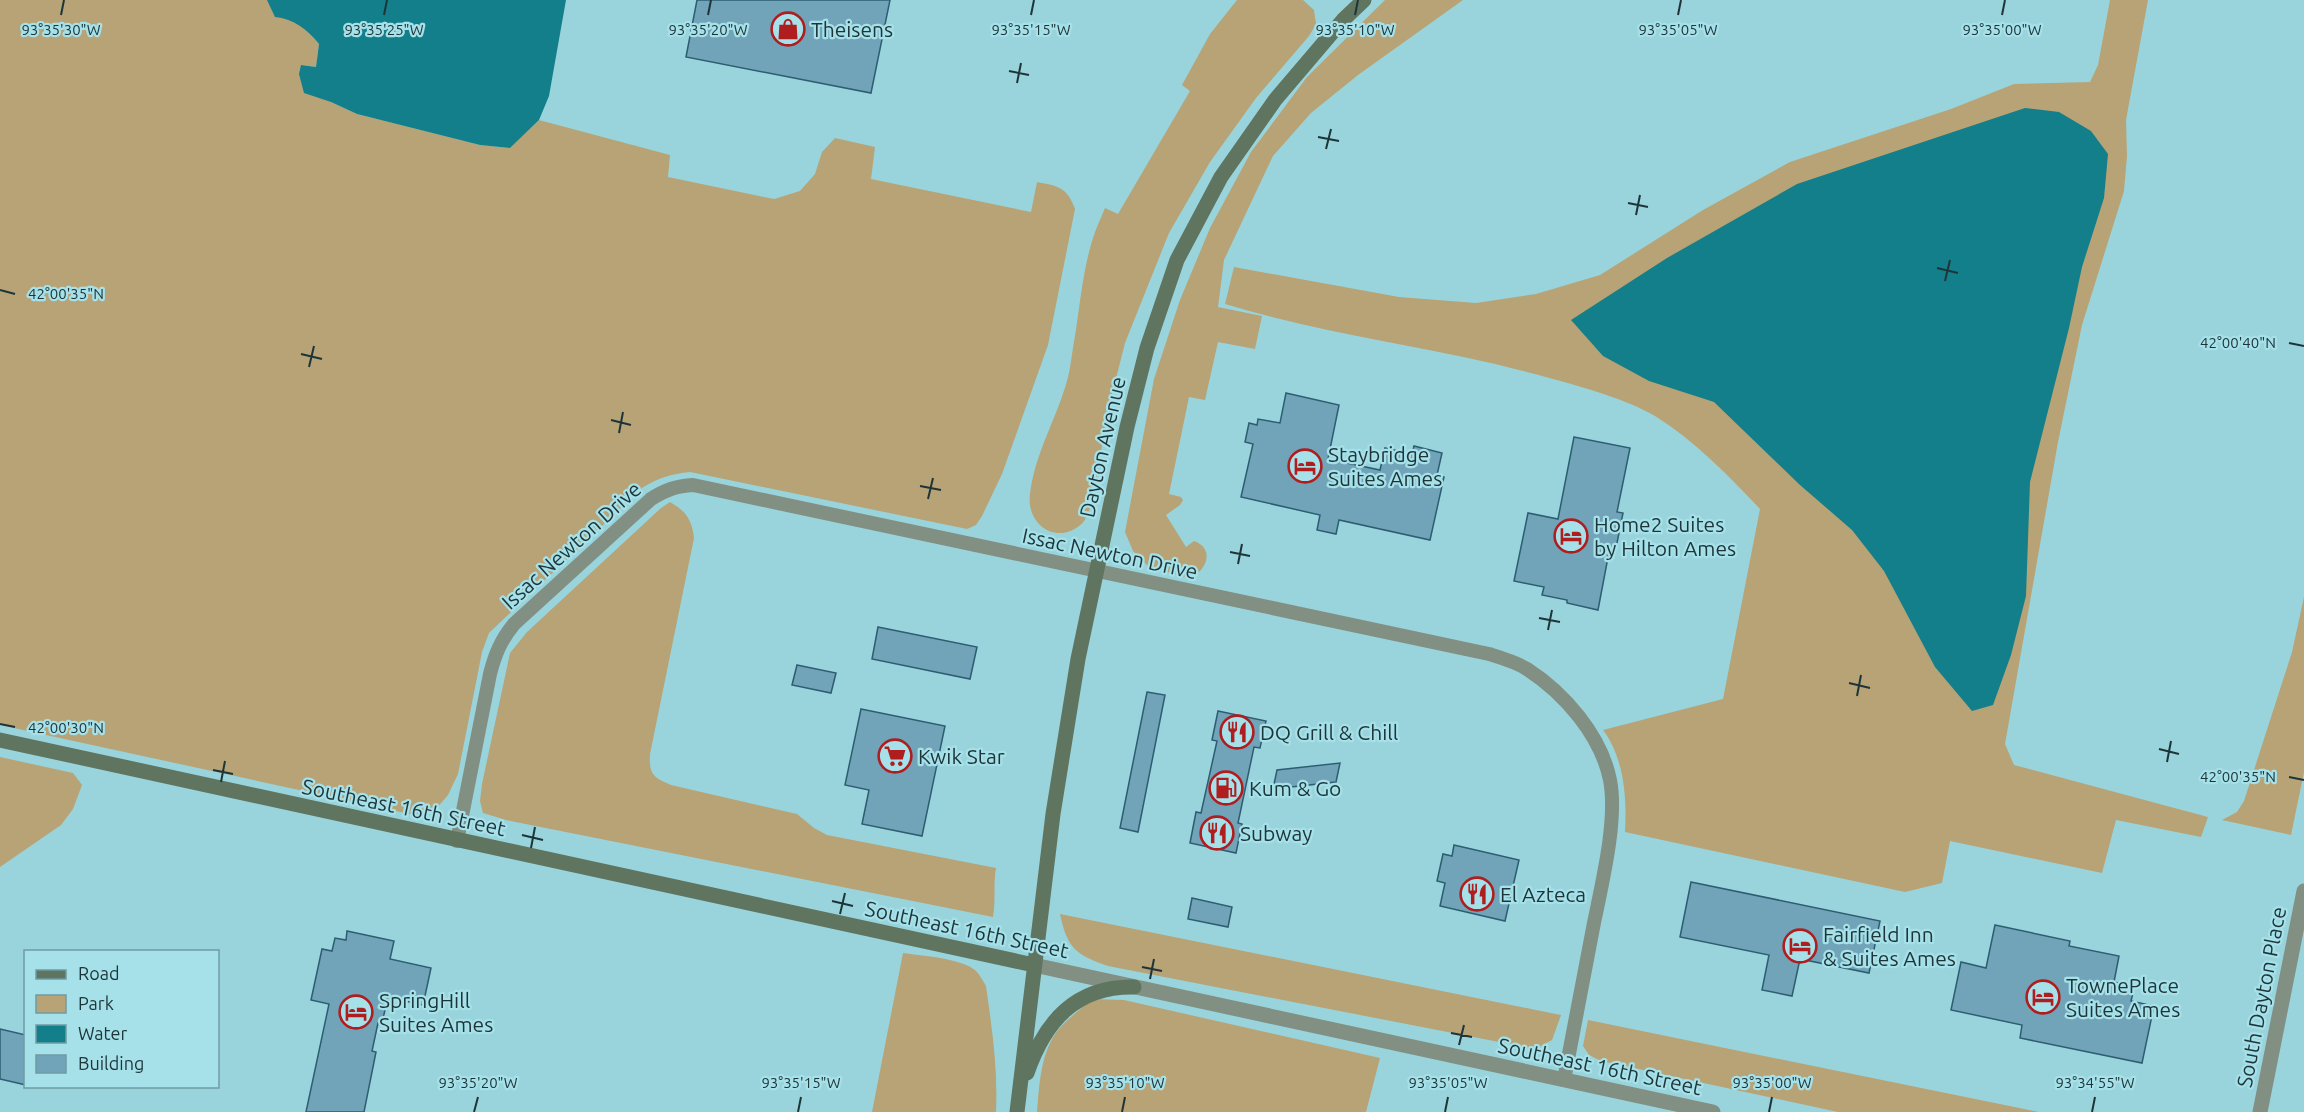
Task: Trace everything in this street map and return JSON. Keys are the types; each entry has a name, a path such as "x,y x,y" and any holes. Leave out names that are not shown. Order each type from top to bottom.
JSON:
{"main road":[{"name":"Dayton Avenue","path":"1019,1096 1053,814 1078,659 1127,427 1147,348 1177,260 1221,177 1275,100 1343,20 1364,0"},
{"name":"Southeast 16th Street","path":"0,740 1034,965"},
{"path":"1017,1112 1019,1096 1031,1061 1045,1034 1069,1007 1098,990 1134,987"}],"street":[{"name":"Issac Newton Drive","path":"457,840 490,674 496,651 504,636 514,624 651,499 666,489 680,486 693,485 1490,654 1525,668 1550,686 1569,704 1600,752 1610,780 1611,809 1607,860 1564,1080"},
{"name":"South Dayton Place","path":"2260,1112 2304,891"},
{"name":"Southeast 16th Street","path":"1034,965 1713,1112"}],"green space":[{"path":"0,0 294,0 306,28 319,44 316,67 302,65 331,102 357,114 480,145 510,148 539,120 670,155 668,177 774,199 800,191 815,174 822,152 835,138 875,147 871,179 1031,212 1037,182 1061,189 1069,196 1075,209 1048,345 1002,474 982,516 976,525 967,529 690,472 665,477 642,488 489,633 482,652 458,774 448,795 436,809 419,816 0,725"},
{"path":"1237,0 1303,0 1314,10 1316,24 1309,36 1256,98 1210,162 1169,233 1125,343 1109,406 1092,503 1081,524 1070,531 1051,532 1037,522 1032,514 1030,494 1036,465 1068,376 1084,274 1094,234 1105,208 1118,214 1190,91 1182,85 1210,34"},
{"path":"1385,0 1463,0 1358,75 1311,113 1273,156 1224,260 1218,307 1262,316 1255,349 1218,342 1205,400 1189,397 1169,494 1181,497 1183,500 1166,515 1186,547 1194,541 1205,549 1206,560 1200,571 1189,578 1149,567 1133,551 1125,532 1154,379 1180,300 1210,228 1251,152 1307,77"},
{"path":"2110,0 2148,0 2126,120 2127,156 2124,191 2082,325 2058,442 2005,744 2014,765 2208,817 2201,837 2116,820 2102,873 1950,841 1942,883 1905,892 1625,832 1623,778 1616,753 1603,730 1723,699 1760,509 1697,447 1644,410 1591,390 1512,368 1306,325 1225,304 1234,267 1399,297 1476,303 1536,294 1600,275 1703,210 1790,162 1951,109 2014,84 2090,82 2098,65"},
{"path":"670,502 687,517 692,526 694,538 650,754 650,767 653,774 671,785 797,814 827,835 996,868 993,917 506,820 483,813 480,801 482,784 510,653 527,632"},
{"path":"2304,597 2304,772 2291,835 2222,820 2237,812 2244,801 2292,652"},
{"path":"0,757 73,773 82,785 73,809 61,825 0,867"},
{"path":"1060,914 1561,1015 1552,1040 1535,1049 1108,966 1088,958 1075,949 1066,935"},
{"path":"903,953 961,963 976,971 983,980 986,986 994,1049 996,1112 872,1112"},
{"path":"1092,999 1124,1000 1380,1058 1366,1112 1037,1112 1039,1084 1048,1047 1065,1022"},
{"path":"1588,1020 2039,1112 1838,1112 1601,1061 1589,1055 1583,1046"}],"water":[{"path":"267,0 566,0 549,96 539,120 510,148 480,145 357,114 304,93 299,74 301,65 316,67 319,44 300,26 275,17"},
{"path":"2025,108 2059,112 2091,131 2108,154 2104,198 2082,267 2030,482 2026,596 2011,655 1993,705 1972,711 1935,667 1884,571 1852,530 1800,485 1714,402 1649,381 1603,356 1571,320 1667,258 1797,184"}],"building":[{"name":"Theisens","path":"697,0 890,0 871,93 686,57"},
{"name":"Staybridge Suites Ames","path":"1286,393 1339,405 1328,459 1380,470 1385,448 1412,454 1414,446 1442,453 1437,475 1444,477 1430,540 1339,520 1336,534 1317,530 1320,515 1241,497 1253,444 1245,442 1249,423 1257,425 1258,419 1280,423"},
{"name":"Home2 Suites by Hilton Ames","path":"1574,437 1630,448 1617,512 1623,513 1615,553 1609,552 1598,610 1542,595 1544,587 1514,581 1528,513 1558,519"},
{"path":"878,627 977,647 970,679 872,659"},
{"path":"797,665 836,673 831,693 792,685"},
{"path":"1147,692 1165,695 1138,832 1120,828"},
{"name":"Kwik Star","path":"861,709 945,726 922,836 862,824 869,790 845,785"},
{"path":"1218,711 1266,721 1260,748 1254,747 1238,823 1242,824 1236,853 1190,843 1196,812 1201,813 1217,741 1212,740"},
{"path":"1340,763 1336,782 1273,789 1277,770"},
{"name":"El Azteca","path":"1454,845 1519,860 1505,921 1440,906 1445,883 1437,881 1443,854 1452,856"},
{"name":"Fairfield Inn & Suites Ames","path":"1691,882 1880,921 1869,973 1800,959 1792,996 1762,990 1769,955 1680,937"},
{"path":"1192,898 1232,907 1228,927 1188,919"},
{"name":"TownePlace Suites Ames","path":"1995,925 2070,941 2069,946 2119,956 2114,982 2128,985 2133,993 2131,1001 2154,1006 2142,1063 2020,1038 2022,1025 1951,1010 1961,962 1986,968"},
{"name":"SpringHill Suites Ames","path":"347,931 394,941 390,959 431,968 423,1005 388,997 382,1023 378,1023 372,1051 376,1052 364,1112 306,1112 329,1004 311,1000 322,949 332,951 335,938 346,940"},
{"path":"0,1029 24,1035 24,1085 0,1079"}],"place":[{"name":"Theisens","path":"788,29"},
{"name":"Staybridge Suites Ames","path":"1305,466"},
{"name":"Home2 Suites by Hilton Ames","path":"1571,536"},
{"name":"DQ Grill & Chill","path":"1237,732"},
{"name":"Kwik Star","path":"895,756"},
{"name":"Kum & Go","path":"1226,788"},
{"name":"Subway","path":"1217,833"},
{"name":"El Azteca","path":"1477,894"},
{"name":"Fairfield Inn & Suites Ames","path":"1800,946"},
{"name":"TownePlace Suites Ames","path":"2043,997"},
{"name":"SpringHill Suites Ames","path":"356,1012"}]}
